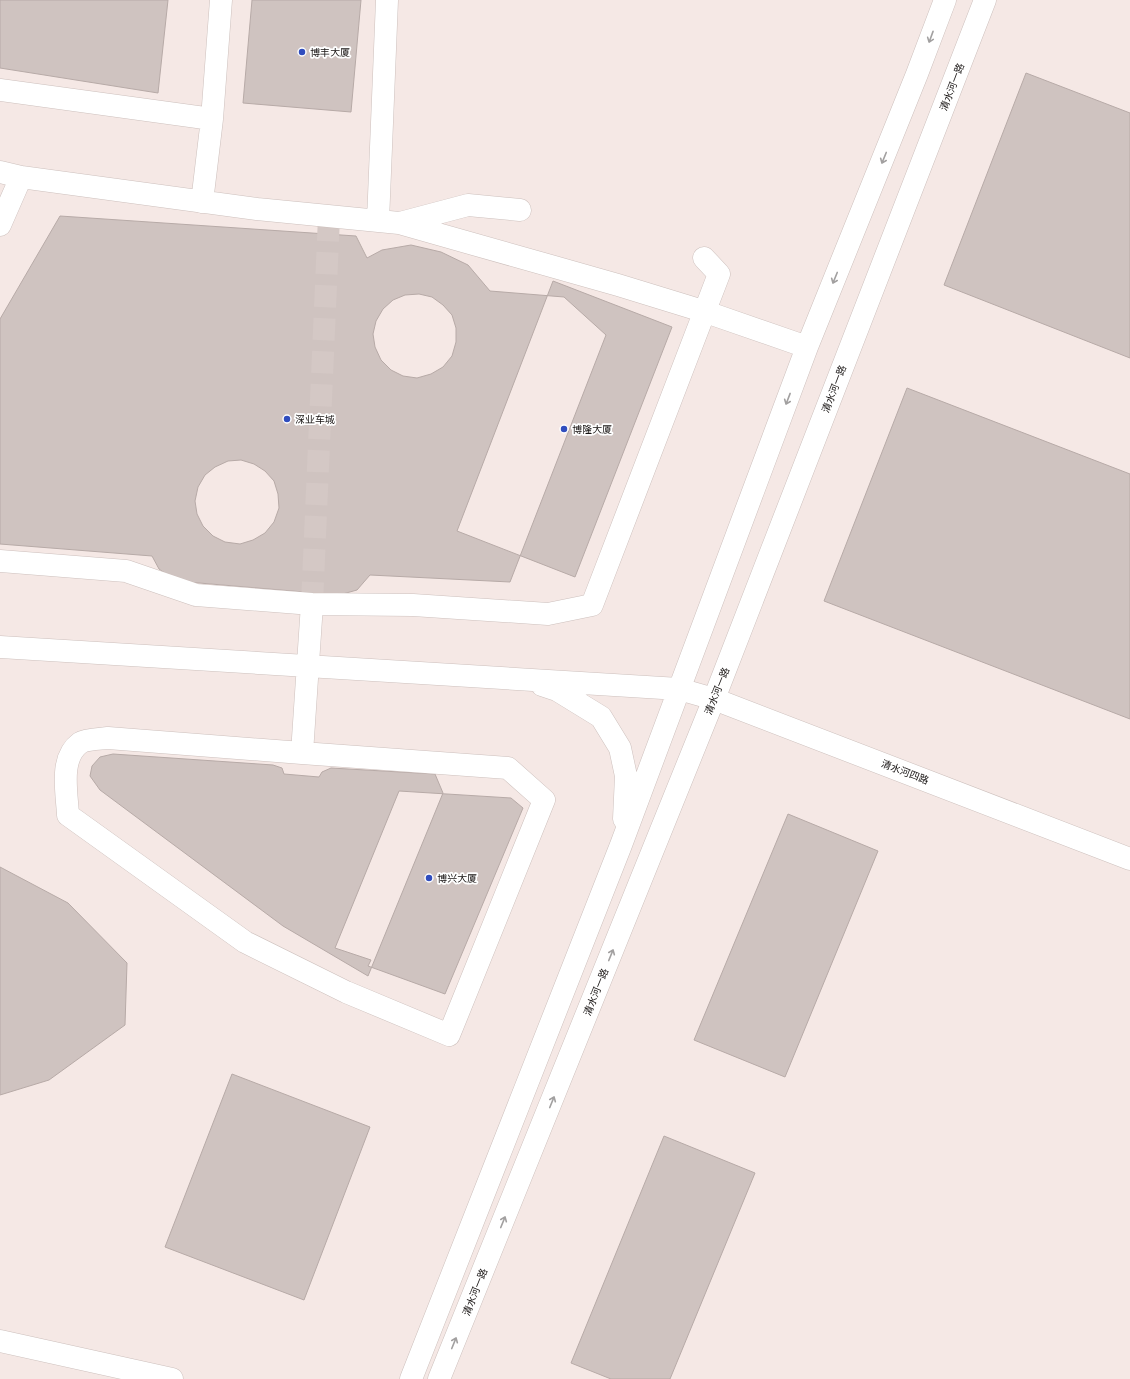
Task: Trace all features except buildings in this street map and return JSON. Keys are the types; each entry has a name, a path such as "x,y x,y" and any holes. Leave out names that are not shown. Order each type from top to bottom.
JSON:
{"street":[{"path":"202,202 212,119 221,0"},
{"path":"387,0 388,222"},
{"path":"411,1379 621,845 807,347 917,74 945,0"},
{"name":"清水河一路","path":"440,1379 714,699 985,0"},
{"path":"0,90 212,119"},
{"path":"0,172 21,177 202,202 388,222 618,285 706,312 807,347"},
{"path":"0,225 21,177"},
{"path":"388,222 468,205 520,210"},
{"path":"0,561 126,571 196,595 312,604 414,605 548,614 592,605 706,312 719,274 704,258"},
{"path":"302,753 312,604"},
{"path":"0,647 526,680 557,690 601,717 620,748 626,776 621,845"},
{"name":"清水河四路","path":"526,680 679,689 714,699 1130,859"},
{"path":"108,738 302,753 508,768 544,800 449,1035 346,992 246,942 68,815 66,776 69,757 80,743 108,738"},
{"path":"0,1341 172,1379"}],"tunnel":[{"path":"312,604 329,217"}],"place":[{"name":"博丰大厦","path":"302,52"},
{"name":"深业车城","path":"287,419"},
{"name":"博隆大厦","path":"564,429"},
{"name":"博兴大厦","path":"429,878"}]}
